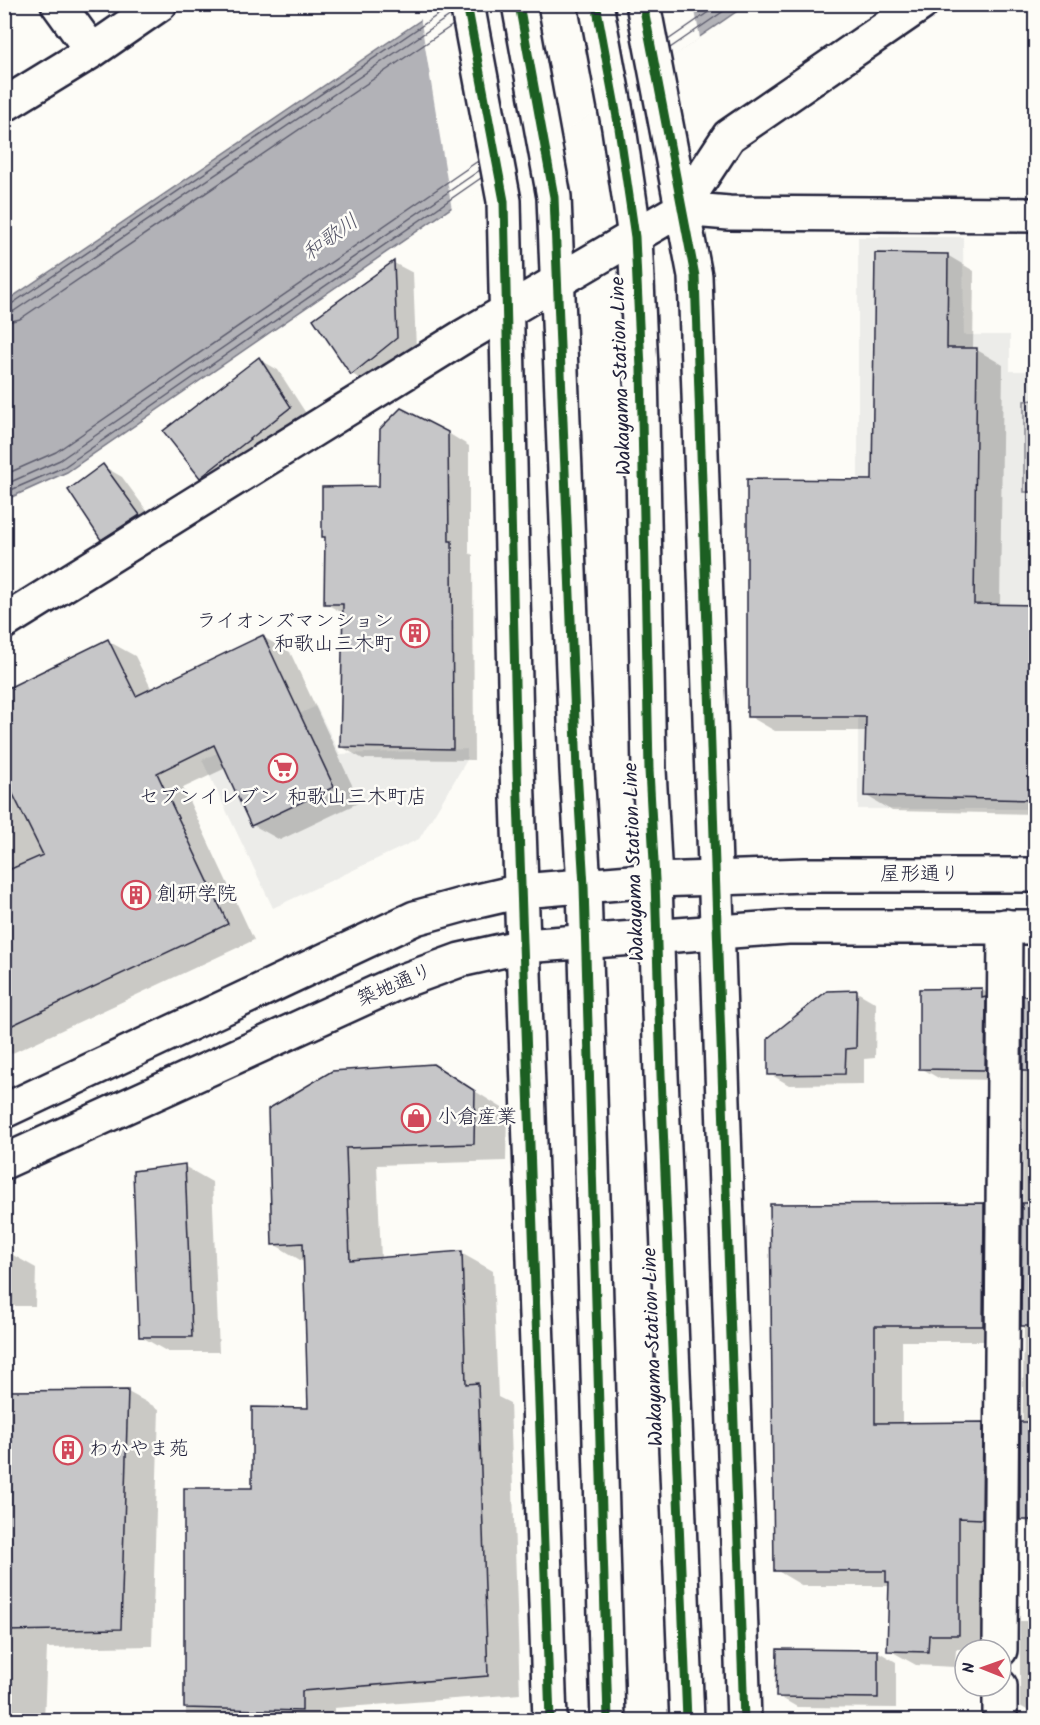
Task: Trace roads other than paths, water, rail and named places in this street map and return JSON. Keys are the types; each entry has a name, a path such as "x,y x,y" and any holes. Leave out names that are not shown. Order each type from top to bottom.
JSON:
{"street":[{"path":"58,4 92,51"},
{"path":"4,105 92,51 160,4"},
{"path":"467,4 504,201 517,770 550,1720"},
{"path":"519,4 554,197 586,941 608,1720"},
{"name":"Wakayama Station Line","path":"596,4 619,128 635,237 641,369 649,770 687,1720"},
{"path":"643,4 695,276 744,1720"},
{"path":"4,622 507,312 681,209 729,136 921,4"},
{"path":"681,209 729,213 1035,214"},
{"name":"屋形通り","path":"715,878 805,875 1035,875"},
{"path":"4,1111 415,918 521,891 655,880 715,878"},
{"path":"1000,1638 1020,926"},
{"name":"築地通り","path":"4,1162 398,983 460,960 523,946 717,931 788,927 1020,926"},
{"path":"1000,1698 1000,1720"}],"water":[{"name":"和歌川","path":"443,5 746,5 67,472 5,500 5,302"}],"place":[{"name":"ライオンズマンション 和歌山三木町","path":"415,633"},
{"name":"セブンイレブン 和歌山三木町店","path":"283,768"},
{"name":"創研学院","path":"136,895"},
{"name":"小倉産業","path":"416,1118"},
{"name":"わかやま苑","path":"68,1450"}]}
